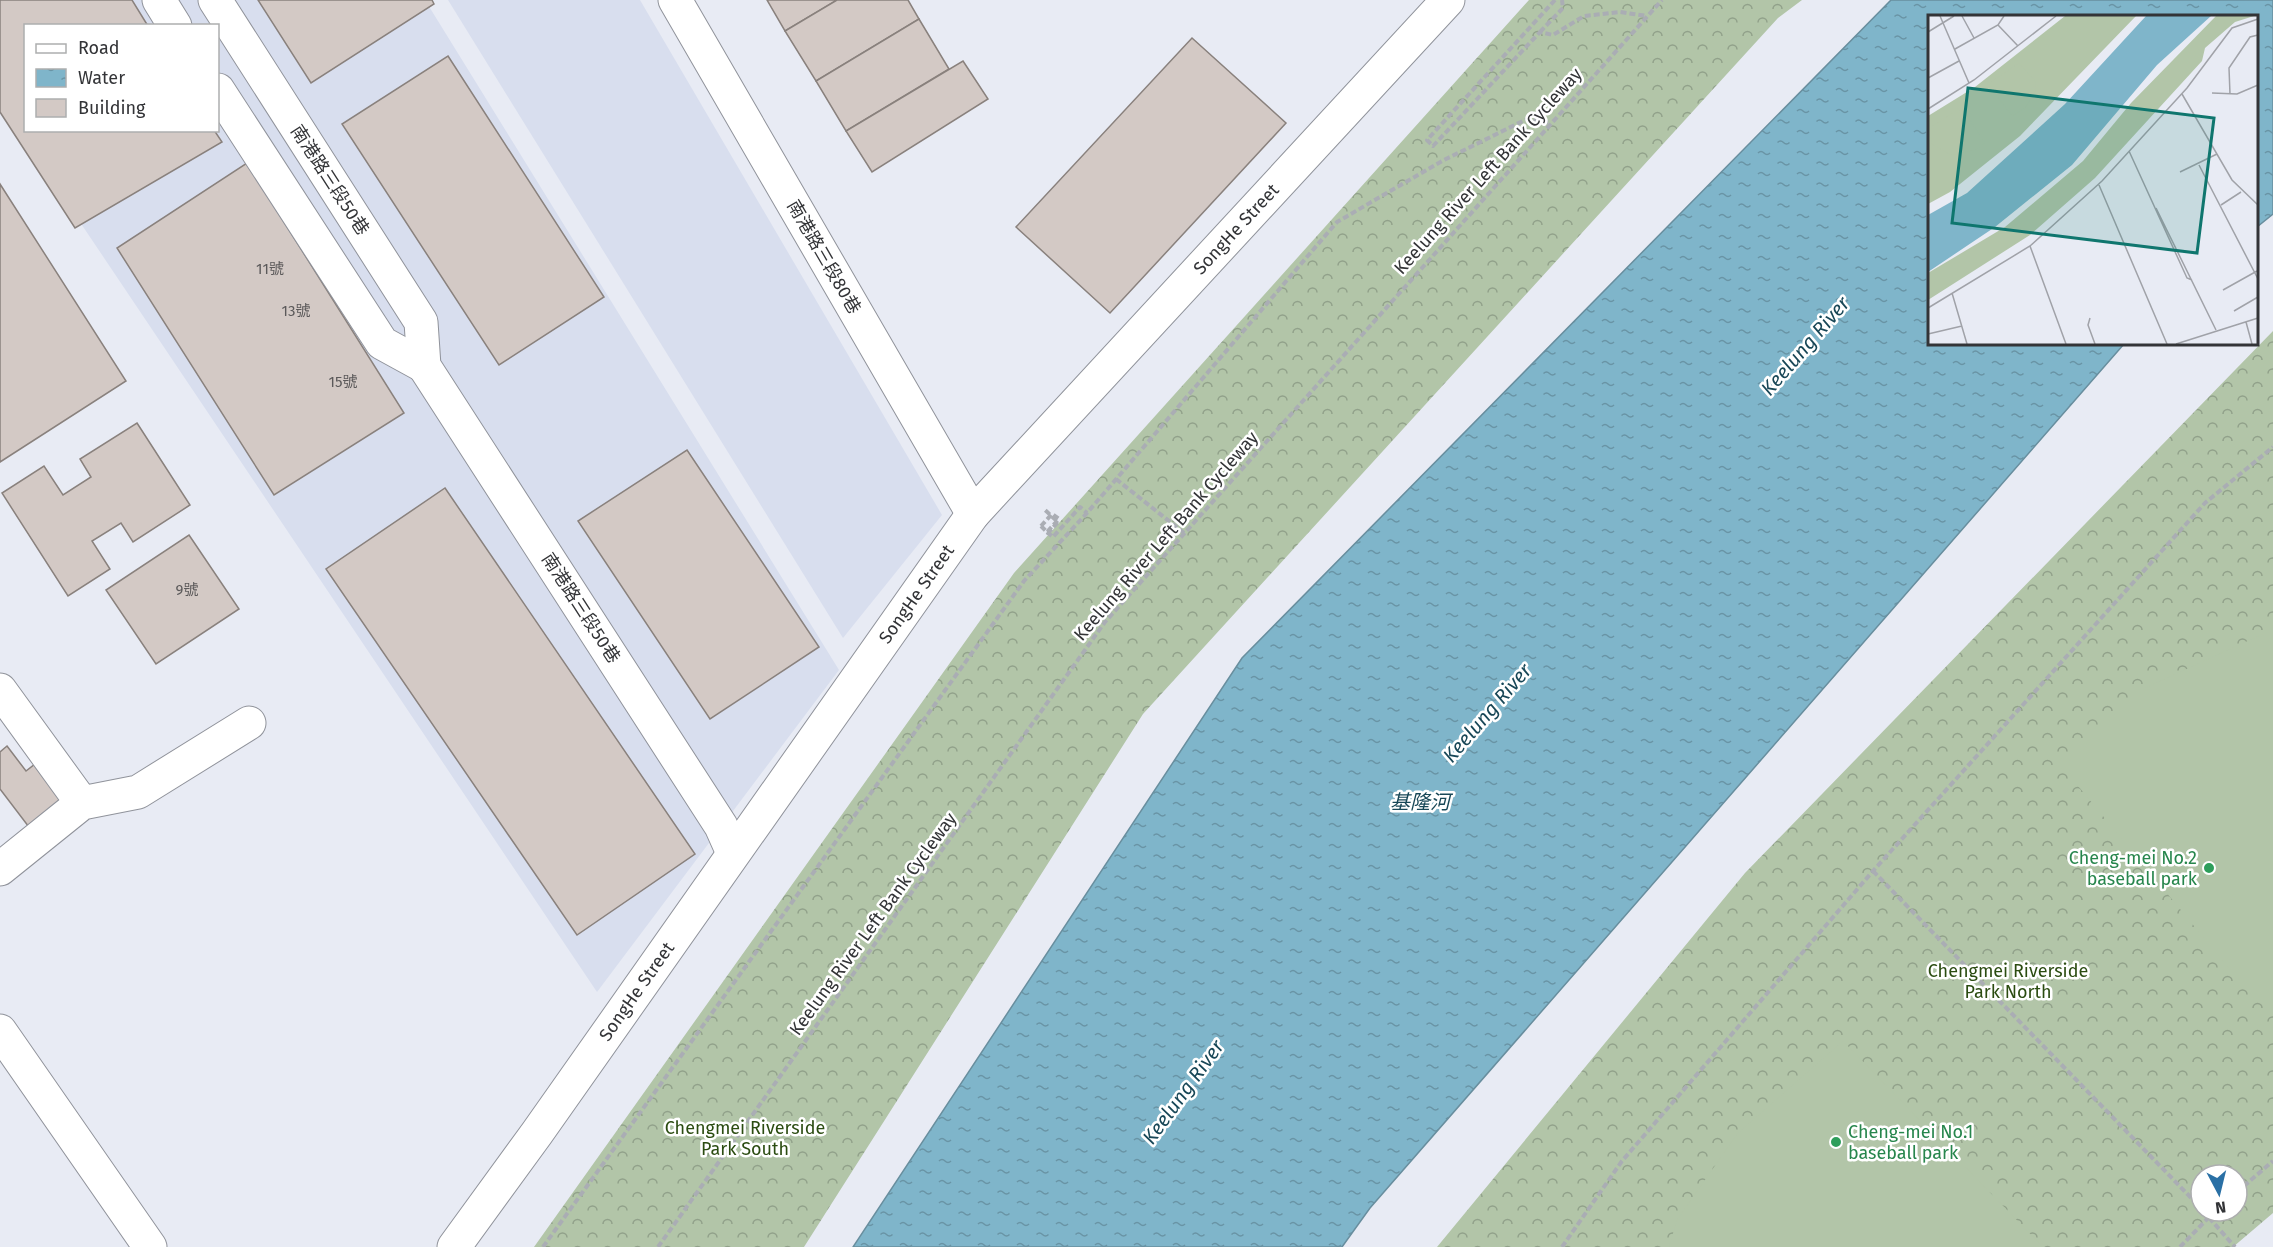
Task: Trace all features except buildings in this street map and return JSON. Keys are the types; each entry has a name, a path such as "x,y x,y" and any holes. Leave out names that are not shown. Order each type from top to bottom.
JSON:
{"street":[{"path":"159,0 174,24"},
{"name":"南港路三段50巷","path":"215,0 421,322 424,366"},
{"name":"南港路三段80巷","path":"675,0 973,514"},
{"name":"SongHe Street","path":"454,1247 537,1133 973,514 1448,0"},
{"name":"南港路三段50巷","path":"219,92 382,343 424,366 721,826 733,853"},
{"path":"0,690 82,803"},
{"path":"0,869 82,803 138,792 249,723"},
{"path":"0,1031 150,1247"}],"path":[{"path":"1555,0 1427,140 1433,146 1563,8 1562,0"},
{"name":"Keelung River Left Bank Cycleway","path":"658,1247 1105,622 1662,0"},
{"path":"1540,32 1553,35 1584,16 1620,12 1647,16"},
{"path":"543,1247 1024,581 1087,513 1337,222 1442,161 1529,118 1550,123"},
{"path":"1562,1247 1622,1161 1873,871 2205,503 2273,447"},
{"path":"1116,479 1184,533"},
{"path":"1045,510 1051,516 1058,522 1048,533 1041,526 1052,514 1059,519 1053,526 1047,532 1053,537 1080,507 1087,513"},
{"path":"1873,871 2189,1197"},
{"path":"2249,1182 2273,1161"},
{"path":"2180,1247 2202,1223"},
{"path":"2215,1223 2235,1247"}],"shaded area":[{"path":"0,0 425,0 839,670 597,992 0,103"},
{"path":"448,0 640,0 942,515 843,638"}],"green space":[{"name":"Chengmei Riverside Park South","path":"1529,0 1802,0 1778,18 1143,714 804,1247 534,1247 1014,573"},
{"name":"Chengmei Riverside Park North","path":"2273,331 2273,1213 2233,1247 1437,1247 1745,873"},
{"name":"Cheng-mei No.2 baseball park","path":"2273,632 2273,1016 2228,967 2064,769 2145,688 2263,634"},
{"name":"Cheng-mei No.1 baseball park","path":"1843,1041 2043,1247 1669,1247 1677,1220 1737,1134"}],"water":[{"name":"基隆河","path":"1891,0 2273,0 2273,214 2258,226 2258,15 1928,15 1928,345 2123,345 1370,1208 1342,1247 853,1247 1242,658"}],"place":[{"name":"Cheng-mei No.2 baseball park","path":"2209,868"},
{"name":"Cheng-mei No.1 baseball park","path":"1836,1142"}],"water label":[{"name":"Keelung River","path":"1805,346"},
{"name":"Keelung River","path":"1487,713"},
{"name":"Keelung River","path":"1183,1092"}]}
